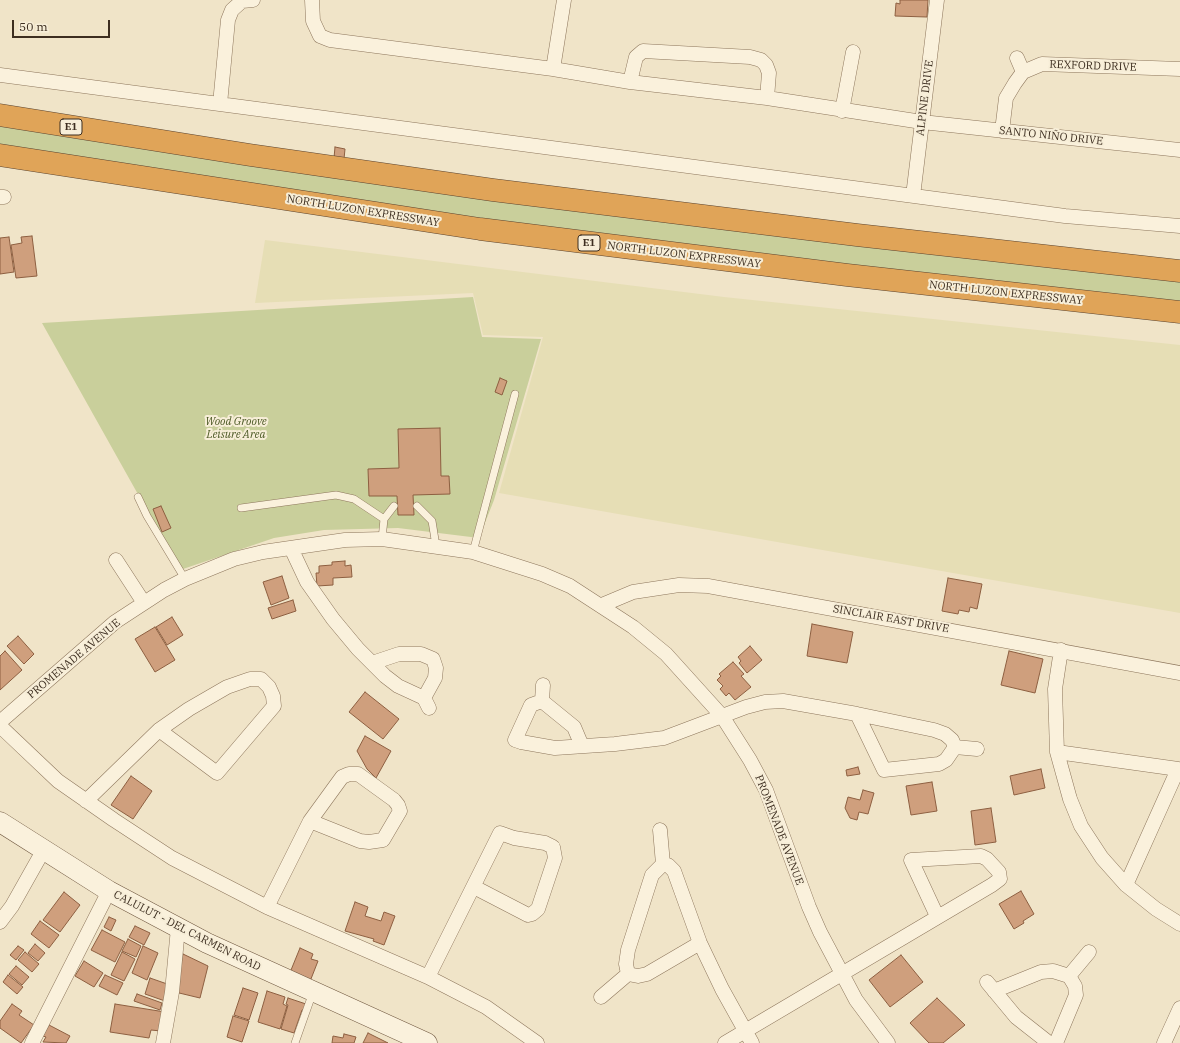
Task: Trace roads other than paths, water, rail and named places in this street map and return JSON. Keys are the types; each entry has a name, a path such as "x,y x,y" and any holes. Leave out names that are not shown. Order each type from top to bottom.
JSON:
{"highway":[{"name":"E1","path":"0,115 250,155 479,188 849,234 1180,271"},
{"name":"NORTH LUZON EXPRESSWAY","path":"0,155 480,229 847,275 1180,312"}],"main road":[{"name":"CALULUT - DEL CARMEN ROAD","path":"0,822 43,851 109,891 178,928 242,960 313,992 404,1038 427,1043"}],"street":[{"path":"220,104 228,20 232,10 242,1 253,0"},
{"name":"SANTO NIÑO DRIVE","path":"312,0 313,21 320,36 330,40 553,69 630,82 767,98 922,122 1180,150"},
{"path":"553,69 564,0"},
{"name":"ALPINE DRIVE","path":"913,196 937,0"},
{"path":"630,82 636,57 643,51 750,57 761,60 766,65 769,73 767,98"},
{"path":"842,110 853,52"},
{"path":"1002,131 1006,98 1023,72 1017,58"},
{"name":"REXFORD DRIVE","path":"1023,72 1042,64 1180,69"},
{"path":"0,74 1065,216 1180,226"},
{"name":"PROMENADE AVENUE","path":"0,722 115,622 185,579 234,559 291,548 345,540 382,540 473,552 542,574 570,586 602,606 666,654 722,716 750,760 766,790 808,907 856,1000 888,1043"},
{"path":"291,548 307,582 333,619 372,663 385,676 398,686 427,703 434,678 437,655 399,654 372,663"},
{"path":"116,560 144,603"},
{"name":"SINCLAIR EAST DRIVE","path":"602,606 633,592 679,585 708,586 1180,673"},
{"path":"1061,650 1055,689 1058,752 1070,799 1082,826 1102,858 1126,885 1156,909 1180,924"},
{"path":"86,801 159,730 189,709 227,687 250,680 261,680 269,687 274,696 274,706 217,773 159,730"},
{"path":"542,701 543,685"},
{"path":"542,701 574,727 582,746"},
{"path":"542,701 531,705 516,740 555,748 615,744 664,738 722,716 765,702 783,701 934,730 945,734 952,740 955,747"},
{"path":"857,714 884,770 939,764 946,760 955,747"},
{"path":"0,726 58,780 86,801 172,858 267,907 428,977 486,1007 537,1043"},
{"path":"955,747 977,749"},
{"path":"1058,752 1178,769 1126,885"},
{"path":"267,907 310,821 342,777 349,774 358,774 394,800 398,804 400,811 383,840 369,842 360,841 310,821"},
{"path":"660,830 663,864"},
{"path":"428,977 500,833 514,838 545,843 553,847 555,858 538,908 532,914 528,914 474,887"},
{"path":"0,922 16,899 43,851"},
{"path":"725,1043 748,1037 842,973 992,885 1000,879 999,872 987,859 981,856 911,860 937,916"},
{"path":"663,864 668,865 674,871 700,944 748,1037"},
{"path":"628,974 626,964 628,950 649,883 652,875 663,864"},
{"path":"32,1043 109,891"},
{"path":"163,1043 172,992 178,928"},
{"path":"628,974 638,976 647,974 700,944"},
{"path":"1069,976 1089,952"},
{"path":"1049,1043 1016,1017 990,986 1040,972 1053,971 1069,976 1075,986 1076,995 1056,1043"},
{"path":"602,997 628,974"},
{"path":"1164,1043 1180,1008"}],"lane":[{"path":"473,552 515,394"},
{"path":"242,508 336,496 354,499 384,519"},
{"path":"138,497 147,516 185,579"},
{"path":"382,540 384,519 394,506"},
{"path":"417,506 432,521 435,532 436,546"},
{"path":"295,1043 313,992"}],"park label":[{"name":"Wood Groove Leisure Area","path":"236,428"}]}
